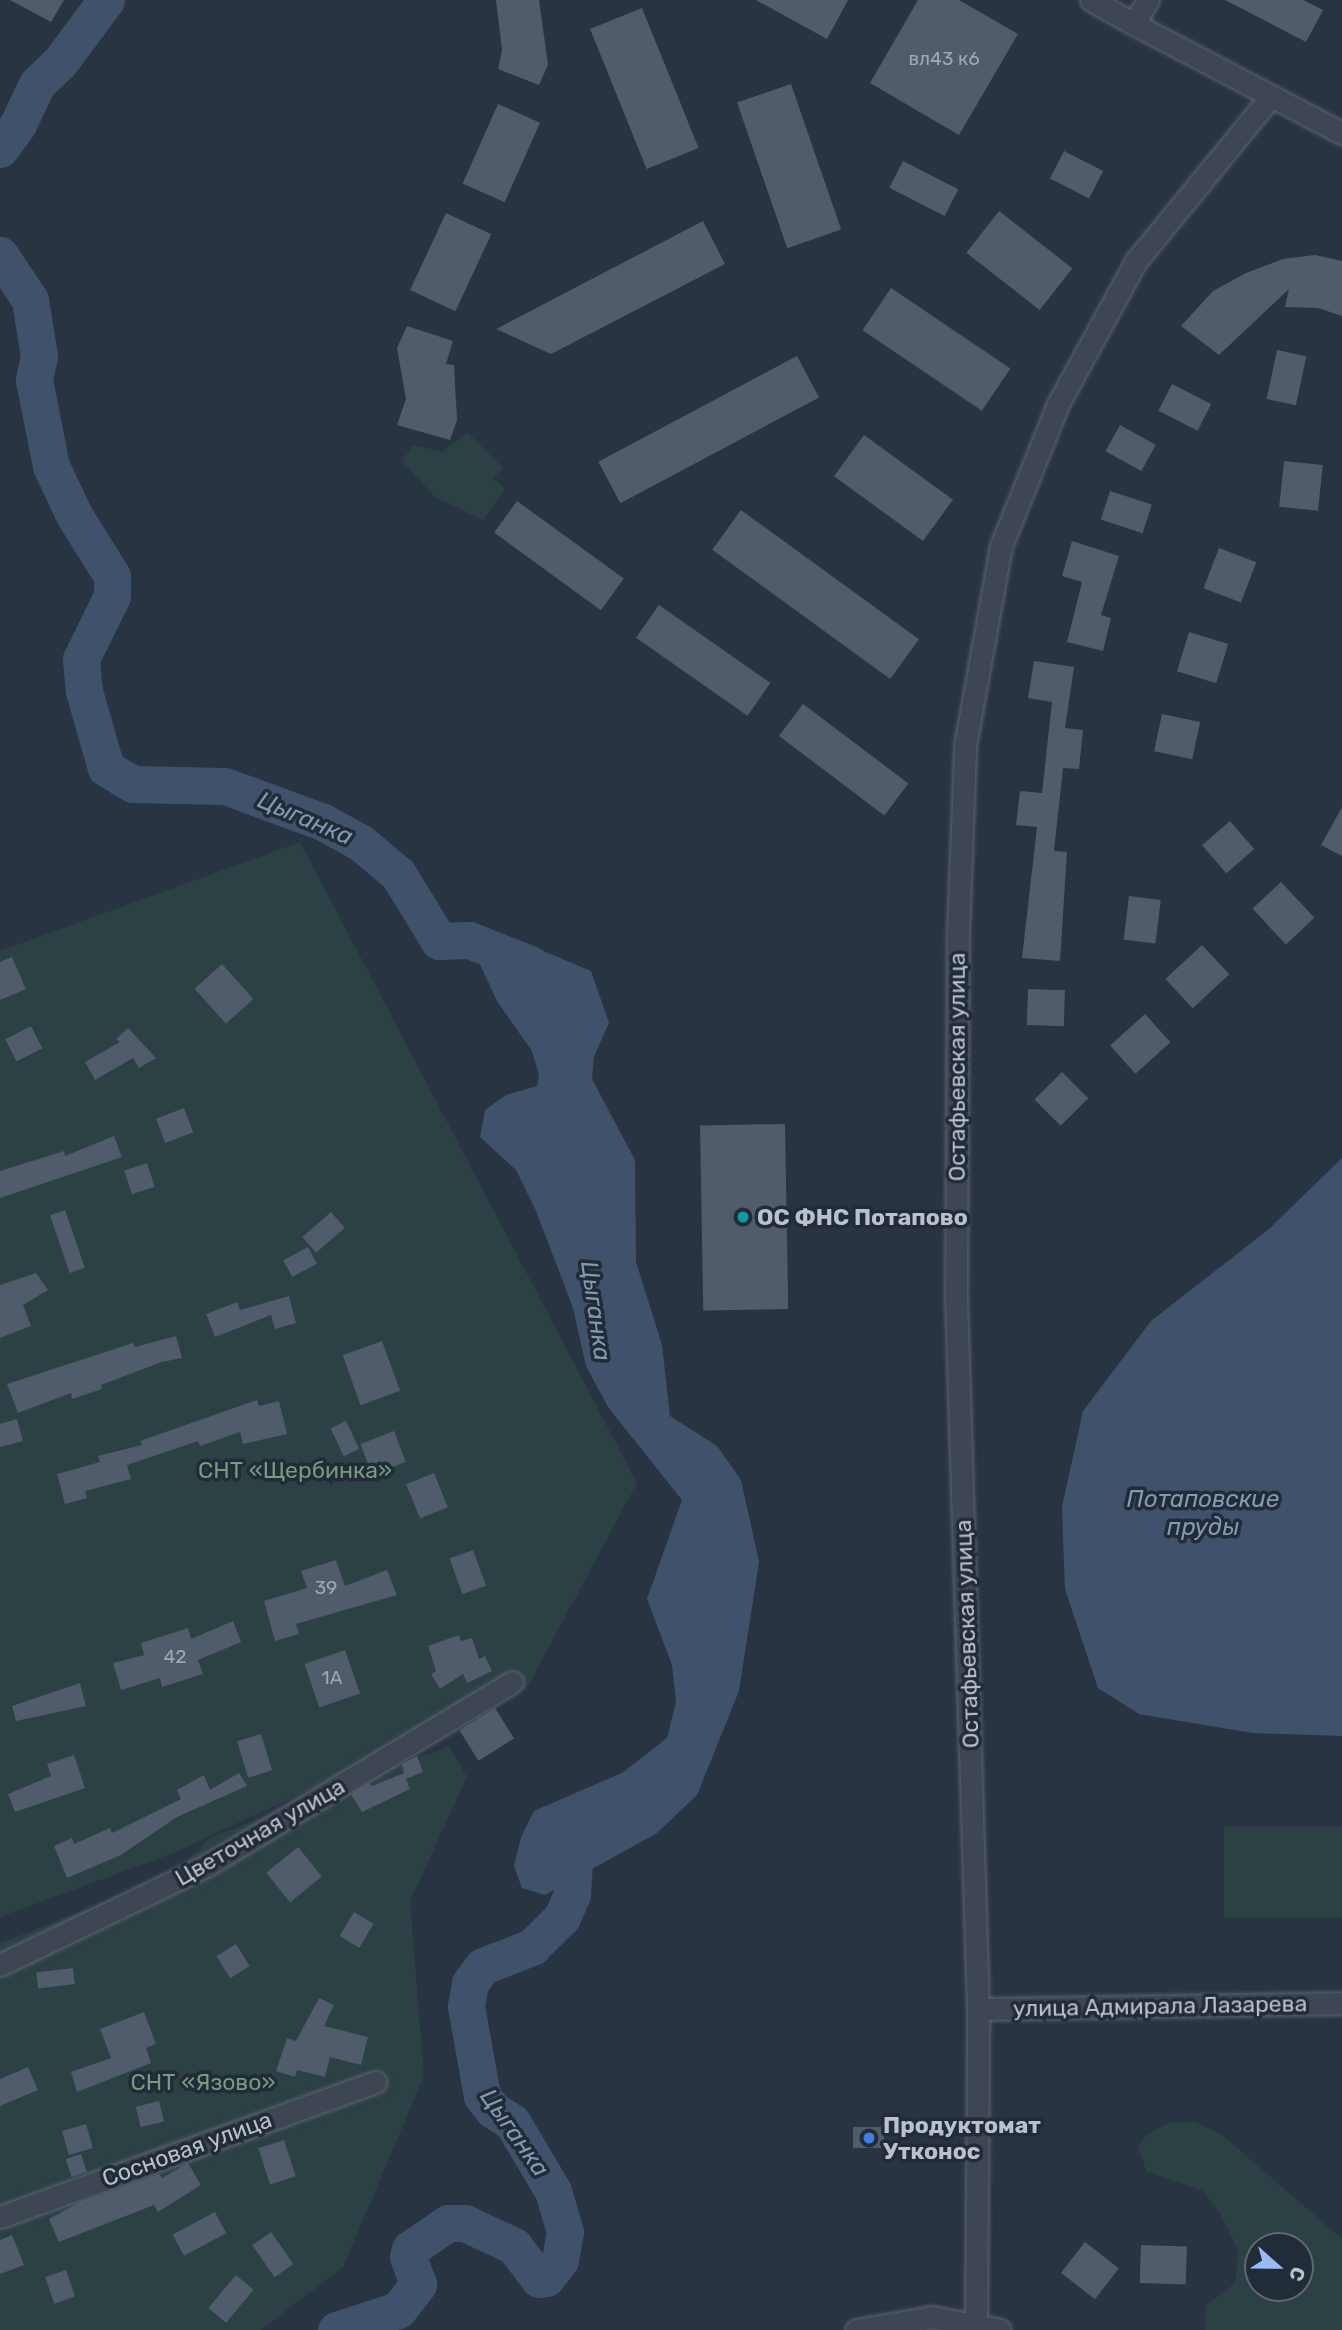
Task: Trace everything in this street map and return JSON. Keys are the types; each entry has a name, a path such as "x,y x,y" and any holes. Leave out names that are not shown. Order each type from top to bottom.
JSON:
{"street":[{"path":"1091,0 1342,133"},
{"path":"1134,24 1148,0"},
{"name":"Остафьевская улица","path":"976,2327 978,2009 956,1296 958,932 965,746 1001,545 1058,404 1136,261 1272,96"},
{"name":"Цветочная улица","path":"0,1965 59,1941 206,1866 512,1682"},
{"name":"улица Адмирала Лазарева","path":"978,2009 1342,2003"},
{"name":"Сосновая улица","path":"0,2217 374,2082"},
{"path":"856,2330 932,2317 1000,2330"}],"green space":[{"path":"467,432 503,468 493,478 505,489 483,520 435,497 402,461 413,445 443,452"},
{"name":"СНТ «Щербинка»","path":"300,842 637,1483 527,1688 176,1852 0,1917 0,951"},
{"name":"СНТ «Язово»","path":"449,1746 467,1777 410,1901 424,2076 343,2267 261,2330 0,2330 0,1943 172,1877 209,1838"},
{"path":"1224,1827 1342,1827 1342,1917 1224,1917"},
{"path":"1195,2122 1221,2134 1342,2239 1342,2330 1205,2330 1206,2305 1229,2289 1236,2278 1238,2250 1220,2213 1203,2191 1147,2172 1138,2148 1145,2136 1168,2123"}],"water":[{"path":"501,933 591,971 609,1023 594,1056 592,1079 635,1160 636,1262 662,1345 670,1416 717,1446 741,1480 759,1562 739,1691 697,1795 657,1833 545,1895 522,1888 514,1866 521,1837 534,1811 622,1773 667,1738 676,1702 672,1665 647,1599 682,1500 608,1407 586,1366 573,1308 536,1211 516,1170 480,1137 485,1110 506,1095 537,1086 539,1075 532,1051 497,1001 478,960 484,945"},
{"name":"Потаповские пруды","path":"1342,1158 1342,1736 1253,1733 1139,1714 1098,1688 1065,1589 1062,1507 1083,1411 1151,1321 1269,1229"}],"building":[{"path":"10,0 64,0 51,22"},
{"path":"496,0 539,0 548,65 539,85 498,69 502,50"},
{"path":"756,0 848,0 827,39"},
{"path":"918,0 959,0 1018,34 959,135 870,83"},
{"path":"1225,0 1303,0 1323,10 1306,42"},
{"path":"642,8 699,148 647,169 590,29"},
{"path":"791,84 841,230 787,248 737,103"},
{"path":"498,104 540,123 505,202 463,183"},
{"path":"1064,151 1103,171 1089,199 1050,179"},
{"path":"903,161 958,189 945,216 889,188"},
{"path":"999,211 1072,268 1040,310 966,253"},
{"path":"446,213 491,234 455,311 410,290"},
{"path":"703,221 725,264 551,354 496,329"},
{"path":"1315,255 1342,261 1342,316 1318,308 1285,307 1289,289 1219,355 1181,326 1213,291 1246,273 1283,259"},
{"path":"891,288 1010,369 982,411 862,330"},
{"path":"407,326 453,341 446,364 454,365 457,420 450,440 397,425 406,399 397,348"},
{"path":"1277,350 1306,356 1296,405 1267,399"},
{"path":"797,356 819,397 620,503 598,462"},
{"path":"1172,384 1211,404 1198,431 1158,411"},
{"path":"1120,425 1156,445 1141,471 1105,451"},
{"path":"864,435 953,500 923,541 834,476"},
{"path":"1284,461 1323,465 1318,511 1279,507"},
{"path":"1110,491 1152,505 1143,533 1101,520"},
{"path":"517,501 624,579 601,610 494,533"},
{"path":"741,510 919,639 890,679 712,550"},
{"path":"1072,541 1119,556 1101,615 1111,618 1103,651 1067,642 1082,582 1062,576"},
{"path":"1219,548 1256,562 1241,602 1204,588"},
{"path":"659,605 770,683 747,716 636,638"},
{"path":"1189,632 1228,644 1216,683 1177,671"},
{"path":"1034,661 1074,667 1065,728 1083,730 1079,769 1063,768 1054,851 1067,852 1060,961 1022,958 1037,827 1016,825 1020,791 1042,793 1052,702 1028,698"},
{"path":"803,704 908,783 884,815 779,736"},
{"path":"1162,714 1200,722 1192,759 1154,751"},
{"path":"1342,807 1342,856 1321,845"},
{"path":"1230,821 1254,849 1226,873 1202,845"},
{"path":"1281,882 1314,918 1286,944 1252,909"},
{"path":"1129,896 1161,900 1155,944 1124,940"},
{"path":"1202,945 1229,974 1193,1008 1165,979"},
{"path":"12,957 26,989 0,1000 0,962"},
{"path":"222,964 253,999 226,1024 195,989"},
{"path":"1028,989 1065,990 1064,1026 1027,1025"},
{"path":"1145,1014 1170,1042 1135,1074 1110,1045"},
{"path":"31,1026 42,1048 17,1061 5,1039"},
{"path":"128,1028 156,1058 139,1068 133,1058 95,1080 85,1062 120,1042 116,1039"},
{"path":"1062,1072 1088,1098 1061,1126 1034,1100"},
{"path":"184,1108 193,1132 165,1143 156,1119"},
{"name":"ОС ФНС Потапово","path":"785,1124 788,1309 703,1310 700,1125"},
{"path":"114,1136 122,1157 0,1198 0,1171 64,1151 65,1156"},
{"path":"147,1163 155,1187 132,1194 124,1170"},
{"path":"65,1210 85,1268 70,1273 50,1215"},
{"path":"331,1212 345,1228 316,1253 302,1237"},
{"path":"308,1247 317,1264 292,1277 283,1260"},
{"path":"36,1273 48,1290 23,1305 31,1326 0,1338 0,1285"},
{"path":"289,1296 296,1323 275,1329 271,1315 215,1337 206,1314 237,1302 240,1310"},
{"path":"176,1336 182,1358 162,1362 101,1385 102,1389 72,1399 71,1393 18,1413 7,1384 133,1343 135,1347"},
{"path":"382,1341 400,1391 361,1405 343,1355"},
{"path":"257,1400 259,1406 279,1401 287,1434 243,1444 240,1432 200,1446 198,1441 127,1465 131,1479 85,1491 87,1498 65,1504 57,1474 100,1462 98,1456 142,1445 140,1441"},
{"path":"17,1419 23,1441 0,1447 0,1424"},
{"path":"346,1421 359,1449 344,1456 331,1428"},
{"path":"394,1431 406,1462 372,1475 360,1444"},
{"path":"434,1473 448,1507 420,1519 406,1484"},
{"path":"473,1550 486,1586 463,1594 450,1559"},
{"path":"336,1560 345,1586 387,1570 397,1595 296,1624 299,1634 275,1641 264,1601 307,1588 301,1571"},
{"path":"233,1621 241,1642 198,1660 203,1674 162,1687 160,1678 121,1690 113,1663 144,1655 141,1643 188,1628 191,1639"},
{"path":"459,1635 461,1641 472,1638 479,1659 485,1656 492,1671 467,1683 463,1674 440,1689 431,1674 436,1671 428,1646"},
{"path":"345,1650 360,1693 319,1707 304,1664"},
{"path":"80,1683 86,1706 16,1721 12,1706"},
{"path":"495,1708 514,1739 478,1761 459,1730"},
{"path":"261,1734 272,1770 248,1778 237,1741"},
{"path":"74,1755 85,1788 15,1812 8,1794 51,1776 47,1764"},
{"path":"417,1756 423,1772 406,1779 410,1789 362,1812 351,1794 369,1783 372,1786 404,1773 402,1764"},
{"path":"239,1773 247,1786 177,1817 121,1855 67,1878 54,1846 72,1838 74,1844 110,1828 112,1833 181,1799 177,1790 204,1775 210,1790"},
{"path":"298,1847 322,1877 290,1902 266,1873"},
{"path":"354,1912 374,1924 359,1948 340,1936"},
{"path":"236,1944 250,1966 230,1978 216,1956"},
{"path":"73,1968 75,1984 38,1988 36,1973"},
{"path":"319,1998 334,2005 324,2026 368,2037 361,2065 330,2057 325,2077 297,2070 295,2077 276,2071 287,2038 296,2041"},
{"path":"144,2012 156,2044 146,2048 151,2063 77,2092 71,2072 111,2058 100,2029"},
{"path":"28,2067 38,2090 0,2106 0,2079"},
{"path":"159,2101 164,2121 141,2127 136,2107"},
{"path":"86,2124 93,2148 69,2155 62,2131"},
{"name":"Продуктомат Утконос","path":"853,2127 884,2127 884,2148 853,2148"},
{"path":"284,2140 296,2176 270,2184 258,2148"},
{"path":"81,2154 87,2172 72,2177 66,2159"},
{"path":"188,2163 201,2185 158,2212 154,2205 59,2242 49,2219 80,2202 159,2174 162,2178"},
{"path":"215,2212 226,2233 184,2256 173,2235"},
{"path":"271,2232 293,2264 275,2277 252,2245"},
{"path":"12,2235 24,2265 0,2274 0,2240"},
{"path":"1085,2242 1119,2268 1095,2299 1061,2273"},
{"path":"1141,2245 1187,2247 1186,2285 1140,2283"},
{"path":"66,2270 75,2296 54,2304 45,2277"},
{"path":"236,2275 254,2290 226,2323 208,2308"}],"waterway":[{"name":"Цыганка","path":"0,149 18,124 37,84 60,62 106,0"},
{"name":"Цыганка","path":"0,255 30,300 39,356 34,380 51,466 74,515 112,576 112,596 81,659 84,691 106,768 133,784 225,786 323,822 361,843 398,874 439,941 469,940 530,964"},
{"name":"Цыганка","path":"336,2330 398,2310 418,2284 408,2257 410,2249 448,2223 465,2223 514,2246 539,2279 546,2278 560,2260 565,2232 553,2191 512,2122 493,2110 482,2096 466,2006 470,1983 483,1966 532,1947 562,1917 572,1895 576,1829"}],"place":[{"name":"ОС ФНС Потапово","path":"743,1217"},
{"name":"Продуктомат Утконос","path":"869,2138"}]}
